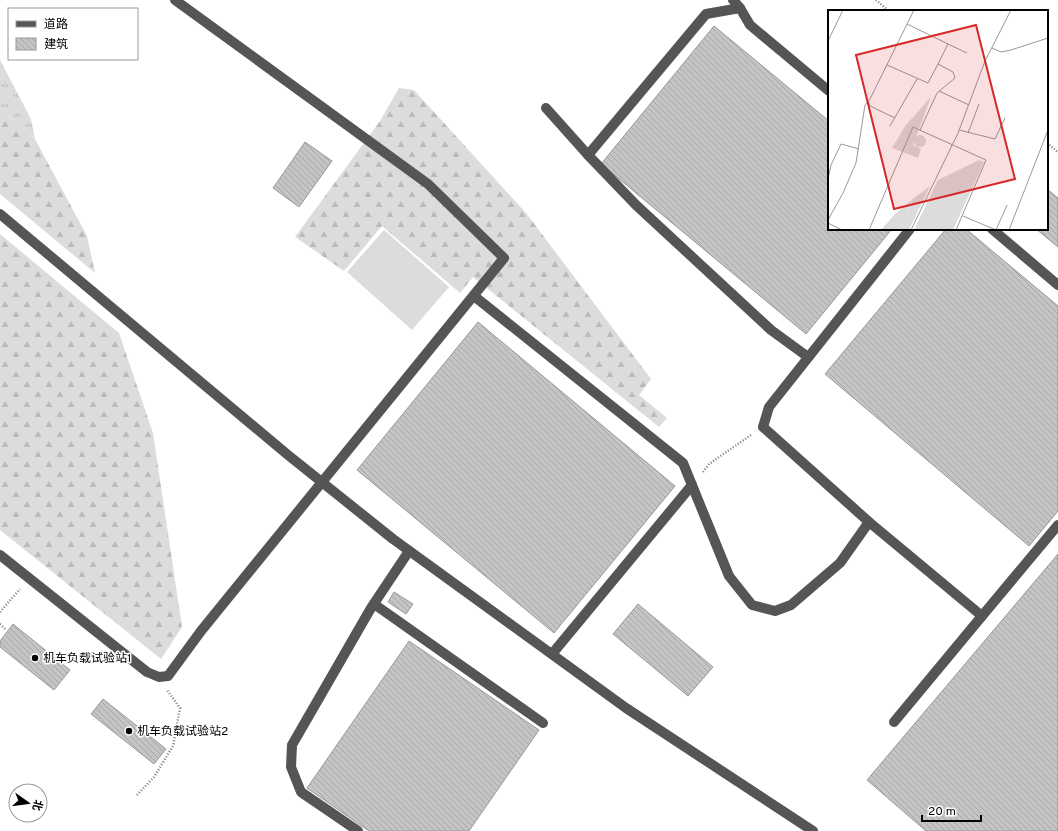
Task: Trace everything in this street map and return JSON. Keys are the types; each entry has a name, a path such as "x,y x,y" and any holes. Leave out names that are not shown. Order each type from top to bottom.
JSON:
{"lane":[{"path":"0,555 147,672 159,677 168,676 202,630 504,258 428,184 175,0"},
{"path":"588,155 706,14 736,4 750,25 828,90"},
{"path":"546,108 636,205 771,330 808,358"},
{"path":"0,214 322,482 409,551 626,708 813,831"},
{"path":"909,230 769,407 763,427 869,522 982,616"},
{"path":"993,230 1058,285"},
{"path":"474,296 683,463 729,576 752,605 775,612 791,605 840,563 869,522"},
{"path":"552,654 692,485"},
{"path":"894,722 1058,525"},
{"path":"358,831 301,792 291,767 292,745 374,604 409,551"},
{"path":"374,604 543,723"}],"path":[{"path":"876,0 888,10"},
{"path":"1048,144 1058,152"},
{"path":"692,485 709,464 763,427"},
{"path":"0,612 30,579"},
{"path":"0,624 5,629"},
{"path":"137,794 154,777 173,746 180,708 159,677"}],"green space":[{"path":"0,60 31,119 35,139 0,108"},
{"path":"399,88 414,90 526,213 651,379 639,395 667,418 659,427 473,277 460,293 382,226 344,271 295,237 380,121"},
{"path":"0,108 35,139 87,236 95,273 0,194"},
{"path":"384,230 449,287 412,330 347,272"},
{"path":"0,234 119,333 153,433 182,627 161,659 0,530"}],"building":[{"path":"714,26 828,120 828,230 891,230 806,334 601,164"},
{"path":"305,142 332,161 299,207 273,188"},
{"path":"1048,190 1058,198 1058,247 1037,230 1048,230"},
{"path":"945,230 967,230 1058,306 1058,511 1029,546 825,374"},
{"path":"478,322 675,486 554,633 357,470"},
{"path":"1058,554 1058,831 926,831 867,780"},
{"path":"394,592 413,604 406,614 388,602"},
{"path":"638,604 713,667 688,696 613,634"},
{"name":"机车负载试验站1","path":"13,624 70,670 54,690 0,647 0,641"},
{"path":"409,641 539,730 469,831 369,831 307,788"},
{"name":"机车负载试验站2","path":"103,699 166,749 154,764 91,714"}],"place":[{"name":"机车负载试验站1","path":"35,658"},
{"name":"机车负载试验站2","path":"129,731"}]}
